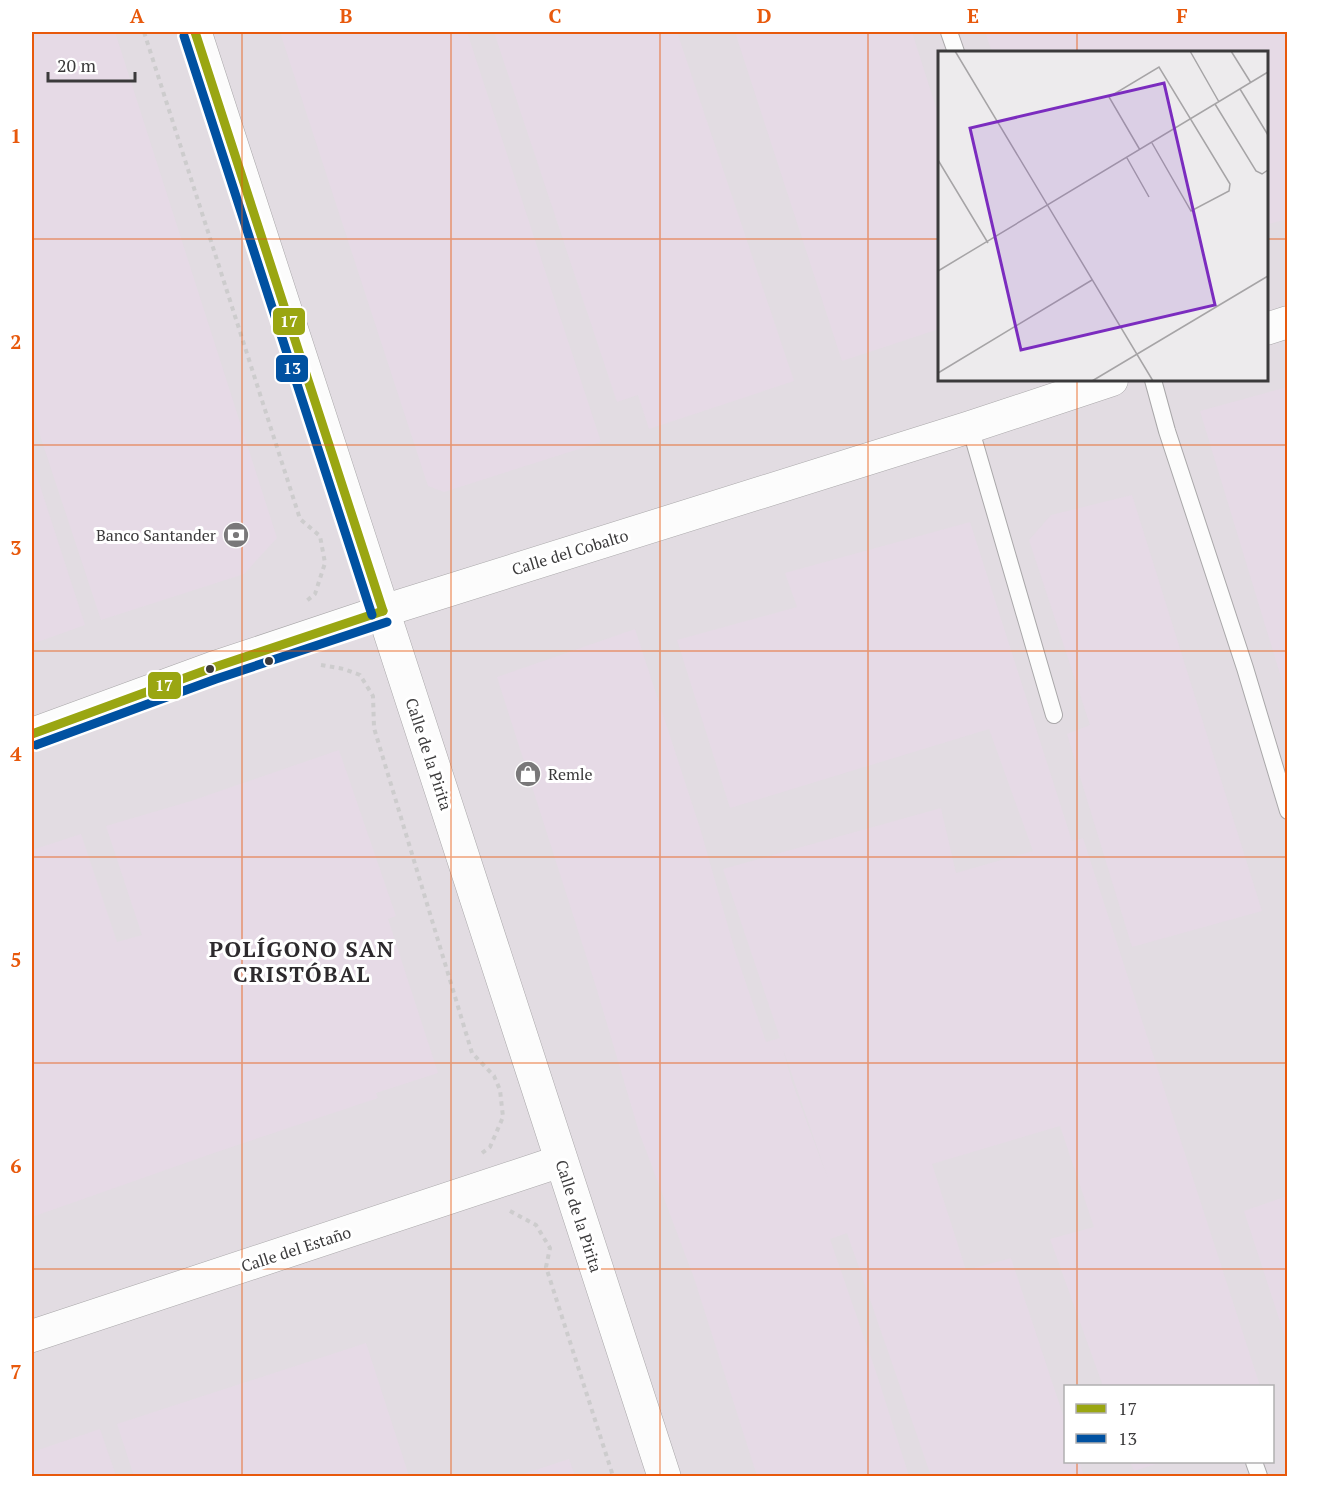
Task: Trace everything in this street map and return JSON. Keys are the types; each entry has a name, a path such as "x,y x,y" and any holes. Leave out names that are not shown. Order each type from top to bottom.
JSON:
{"street":[{"name":"Calle de la Pirita","path":"195,32 664,1476"},
{"path":"1268,328 1287,322"},
{"name":"Calle del Cobalto","path":"32,734 212,668 383,611 970,427 1062,387 1105,381"},
{"name":"Calle del Estaño","path":"32,1336 561,1161"}],"lane":[{"path":"949,32 956,51"},
{"path":"1153,381 1167,431 1245,668 1287,812"},
{"path":"970,427 1054,715"}],"path":[{"path":"144,32 300,519 320,536 325,563 315,594 300,607"},
{"path":"317,664 344,669 360,675 373,696 374,728 472,1053 494,1076 500,1090 503,1117 490,1147 474,1158"},
{"path":"510,1211 536,1225 550,1248 546,1267 613,1476"}],"shaded area":[{"path":"32,32 1287,32 1287,1476 32,1476"}],"building":[{"path":"32,32 115,32 277,538 244,574 101,620 32,411"},
{"path":"280,32 467,32 601,442 444,492 428,486"},
{"path":"494,32 677,32 794,381 649,429 638,395 617,402"},
{"path":"735,32 912,32 938,114 938,329 842,361"},
{"path":"985,32 1287,32 1287,219 1268,224 1268,51 992,51"},
{"path":"1287,387 1287,697 1200,411"},
{"path":"32,461 85,625 32,644"},
{"path":"1132,495 1262,911 1132,947 1067,734 1090,725 1029,540 1051,515"},
{"path":"970,522 1072,841 1083,838 1260,1385 1103,1385 1050,1239 1094,1227 1060,1126 932,1164 966,1270 1011,1258 1064,1418 1064,1463 1079,1463 1084,1476 931,1476 847,1233 830,1239 909,1476 757,1476 694,1278 639,1132 597,990 497,677 635,629 700,828 735,951 766,1042 780,1038 723,869 941,808 956,873 1033,851 989,729 730,808 677,640 797,607 785,573","holes":["783,1049 828,1179 792,1082"]},
{"path":"339,750 396,916 388,919 438,1073 376,1093 378,1098 32,1217 32,850 81,834 117,942 142,935 106,826 191,801"},
{"path":"1287,1196 1287,1343 1244,1211"},
{"path":"366,1343 409,1476 134,1476 117,1424"},
{"path":"100,1429 116,1476 32,1476 32,1452"},
{"path":"569,1459 575,1476 517,1476"},
{"path":"1130,1463 1159,1463 1134,1471"}],"transit line":[{"name":"17","path":"195,32 383,611"},
{"name":"13","path":"184,36 372,615"},
{"name":"17","path":"32,734 212,668 383,611"},
{"name":"13","path":"36,745 216,679 387,622"}],"place":[{"name":"Banco Santander","path":"236,535"},
{"name":"Remle","path":"528,774"}],"district":[{"name":"POLÍGONO SAN CRISTÓBAL","path":"302,962"}]}
